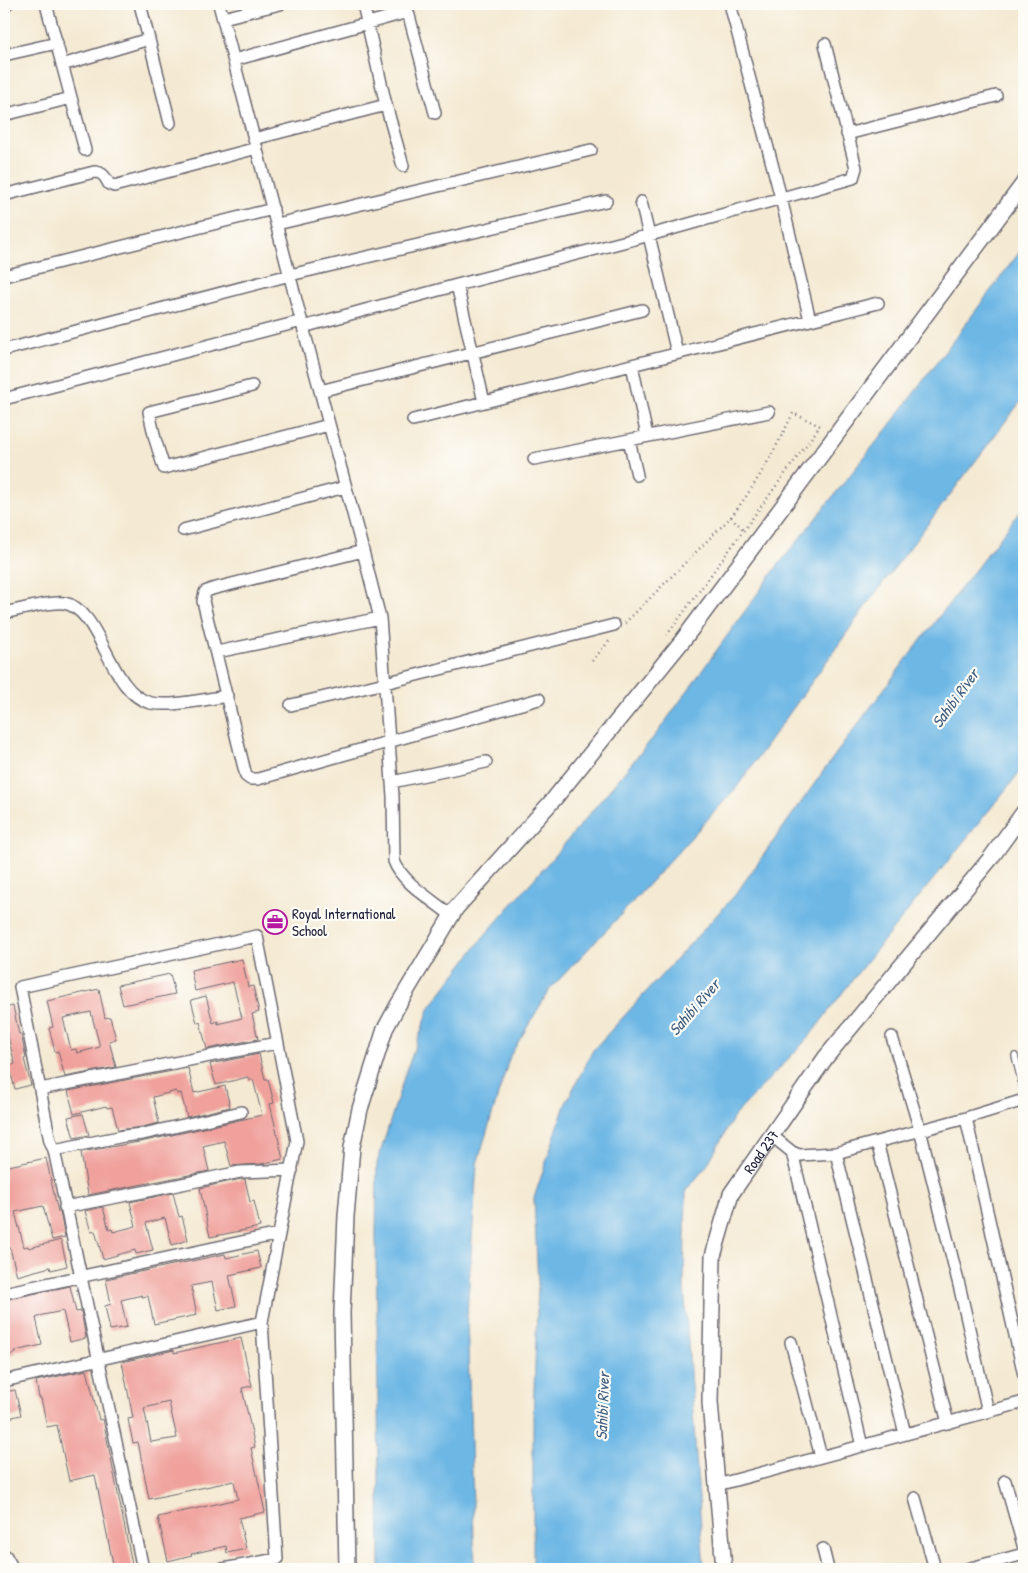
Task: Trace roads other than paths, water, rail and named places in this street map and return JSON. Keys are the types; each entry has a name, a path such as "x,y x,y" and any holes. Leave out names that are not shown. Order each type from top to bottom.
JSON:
{"street":[{"path":"46,4 85,150"},
{"path":"140,4 170,123"},
{"path":"219,4 345,487 364,551 380,618 392,782 394,861 397,870 405,879 452,916"},
{"path":"222,18 280,4"},
{"path":"363,4 386,105 403,166"},
{"path":"730,4 781,198 810,320"},
{"path":"234,60 408,12 435,113"},
{"path":"62,65 149,39"},
{"path":"4,56 56,43"},
{"path":"4,399 650,235 852,178 856,168 825,44"},
{"path":"847,134 996,96"},
{"path":"4,115 71,98"},
{"path":"4,195 94,172 103,174 109,184 114,186 386,105"},
{"path":"276,224 591,150"},
{"path":"346,1569 342,1313 346,1216 352,1147 360,1108 385,1030 456,908 554,799 682,640 1024,183"},
{"path":"4,350 290,275 606,201"},
{"path":"641,202 677,353"},
{"path":"4,276 273,209"},
{"path":"457,285 484,402"},
{"path":"413,420 878,303"},
{"path":"320,391 642,310"},
{"path":"632,365 647,436"},
{"path":"252,386 149,412 164,468 329,425"},
{"path":"534,459 769,412"},
{"path":"630,440 637,475"},
{"path":"183,530 345,487"},
{"path":"364,551 205,592 203,601 246,776 250,779 258,779 539,699"},
{"path":"4,613 55,603 64,603 76,607 84,615 127,686 141,700 164,704 227,696"},
{"path":"217,652 380,618"},
{"path":"291,705 616,630"},
{"path":"392,782 486,762"},
{"name":"Road 237","path":"724,1569 710,1402 713,1256 731,1194 826,1057 990,859 1024,812"},
{"path":"143,1569 54,1150 50,1142 20,988 257,936 297,1140 262,1322 277,1559 223,1569"},
{"path":"892,1037 920,1130 960,1289 988,1412"},
{"path":"40,1089 278,1043"},
{"path":"772,1135 792,1152 799,1155 836,1152 966,1118 1024,1100"},
{"path":"54,1150 143,1134 241,1112"},
{"path":"966,1118 1024,1375"},
{"path":"876,1142 948,1423"},
{"path":"792,1152 862,1446"},
{"path":"836,1152 906,1434"},
{"path":"65,1207 148,1192 240,1172 292,1170"},
{"path":"4,1293 279,1234"},
{"path":"4,1380 262,1322"},
{"path":"791,1342 821,1457"},
{"path":"717,1485 1024,1402"},
{"path":"1005,1481 1024,1548"},
{"path":"915,1498 935,1569"},
{"path":"823,1549 828,1569"},
{"path":"967,1569 1024,1554"},
{"path":"4,1557 11,1569"}],"lane":[{"path":"1015,1056 1024,1100"}],"water":[{"path":"1024,246 1024,397 868,603 737,787 615,921 550,989 510,1056 477,1164 467,1315 475,1569 380,1569 376,1234 377,1163 405,1074 430,1007 485,935 657,733 776,568 890,425"},
{"name":"Sahibi River","path":"1024,506 1024,767 856,975 809,1037 735,1115 706,1167 686,1190 684,1285 704,1569 533,1569 533,1418 538,1284 534,1198 565,1105 593,1050 735,895 832,759"}],"place":[{"name":"Royal International School","path":"275,922"}]}
